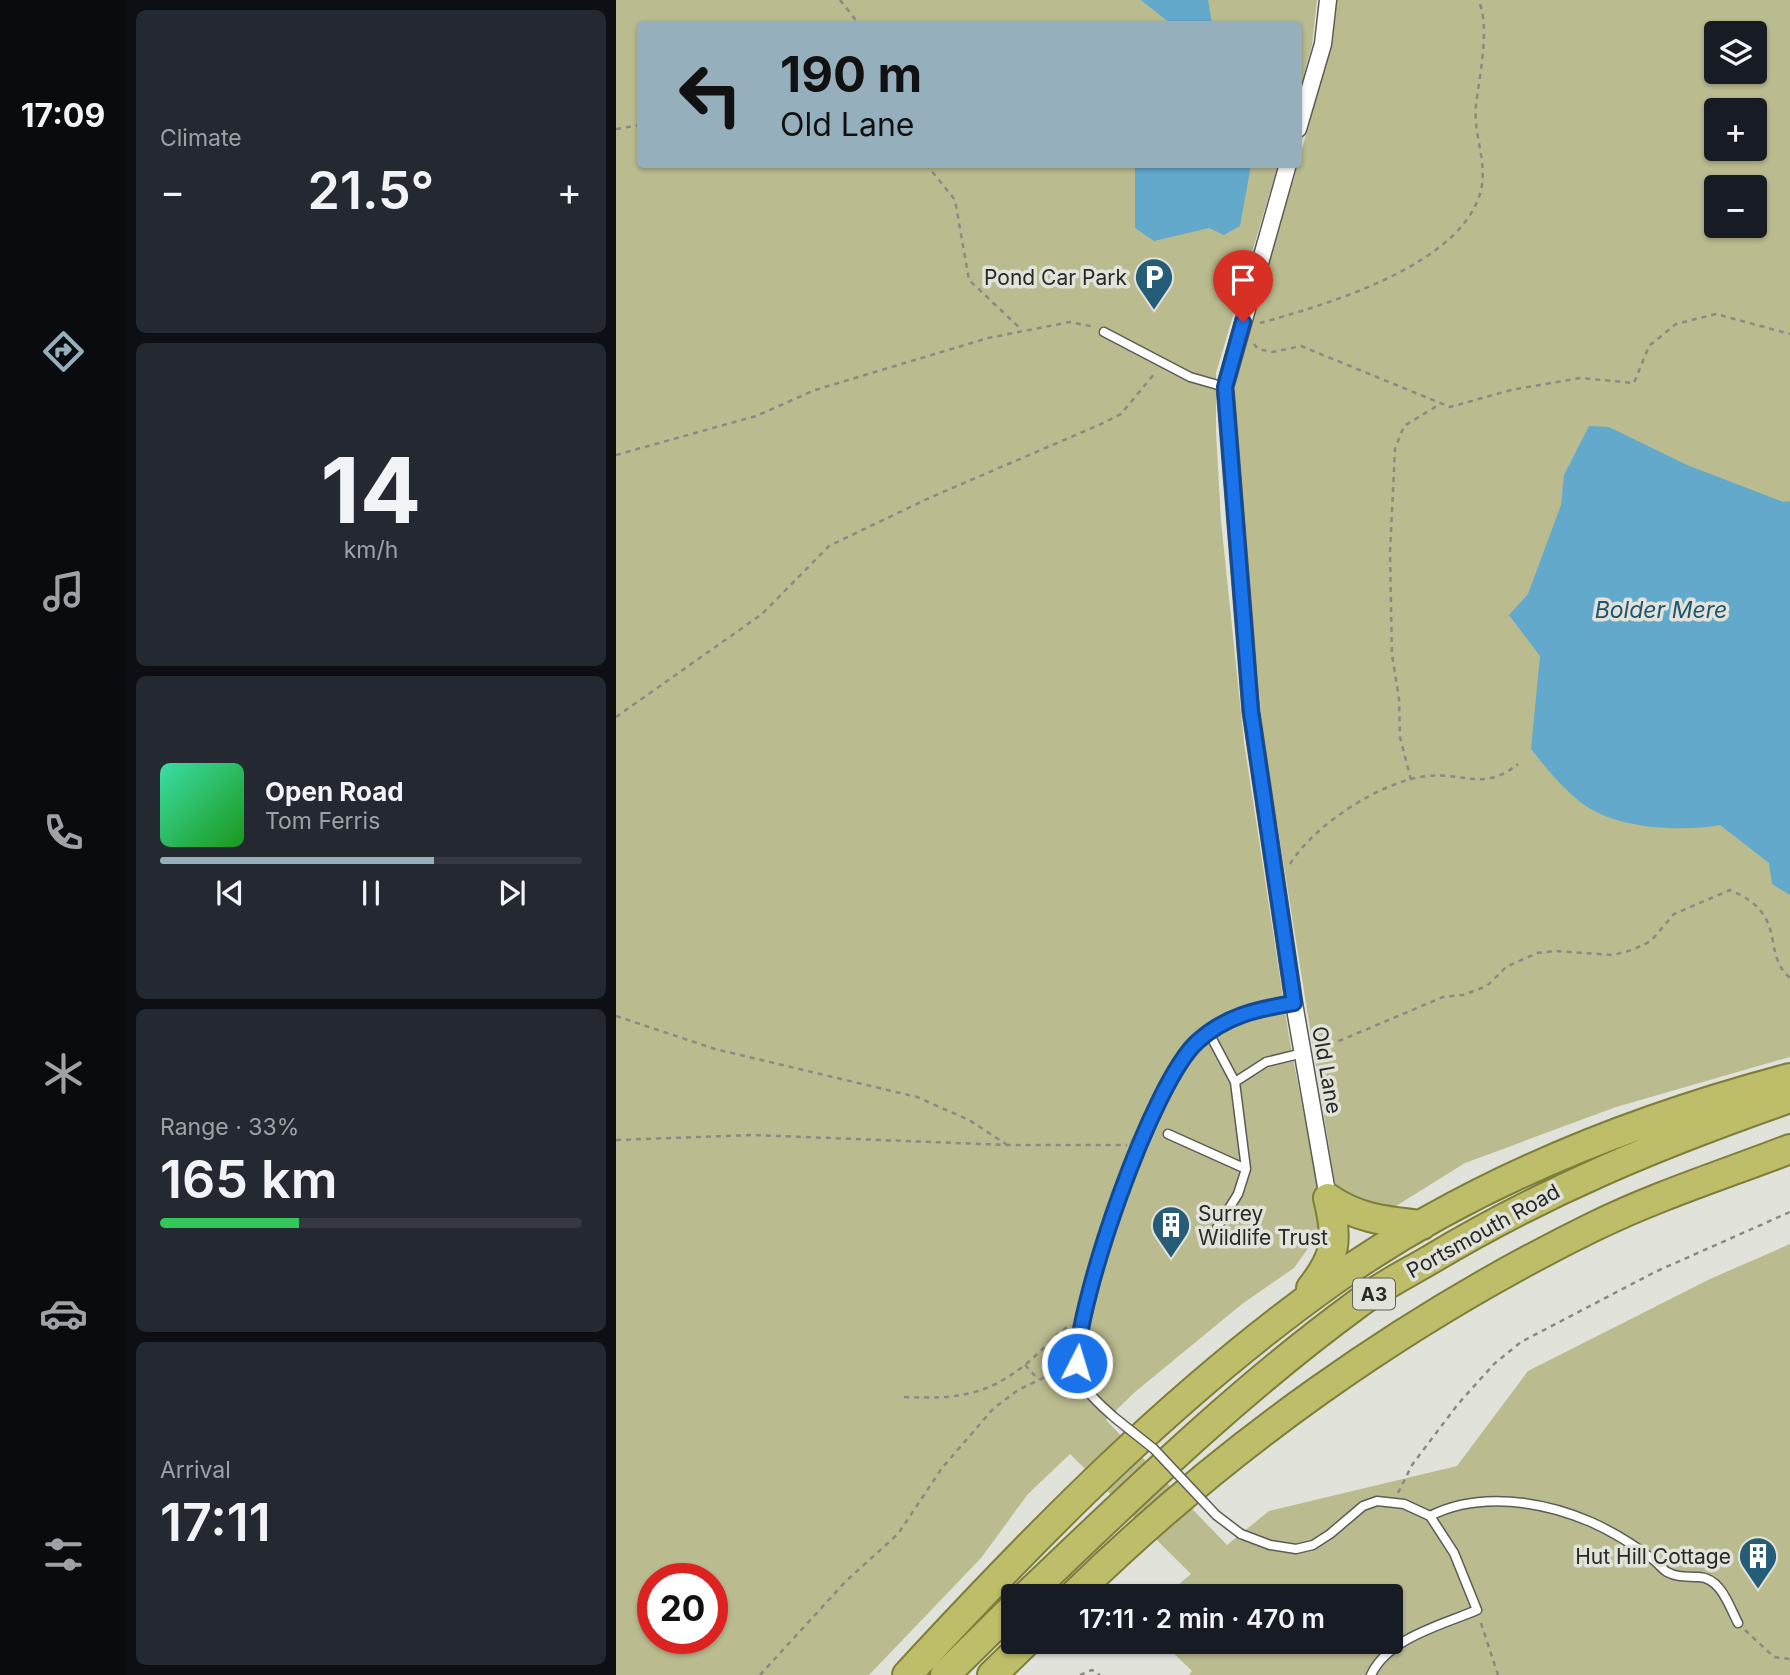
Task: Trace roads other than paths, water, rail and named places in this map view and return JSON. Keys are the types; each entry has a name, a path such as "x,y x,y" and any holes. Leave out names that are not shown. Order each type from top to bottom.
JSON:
{"highway":[{"name":"A3","path":"907,1675 1160,1421 1334,1280 1422,1225 1578,1149 1705,1103 1790,1078"},
{"name":"Portsmouth Road","path":"1039,1584 1224,1408 1358,1303 1502,1216 1578,1179 1655,1146 1790,1098"},
{"name":"A3","path":"1085,1584 1141,1529 1255,1436 1459,1298 1595,1226 1790,1149"},
{"path":"1328,1198 1348,1212 1372,1220 1422,1225"},
{"name":"A3","path":"1292,1312 1329,1266 1335,1244 1335,1224 1328,1198"},
{"path":"945,1675 1001,1620"},
{"path":"992,1675 1014,1654"}],"street":[{"path":"1302,115 1323,44 1328,0"},
{"name":"Old Lane","path":"1287,168 1225,387 1251,712 1294,1003 1328,1198"}],"lane":[{"path":"1104,332 1190,377 1225,387"},
{"path":"1294,1003 1250,1011 1209,1032 1187,1052 1175,1070 1140,1146 1082,1316 1077,1363 1083,1386 1115,1418 1154,1449 1216,1516 1241,1534 1270,1545 1296,1549 1313,1545 1363,1506 1377,1501 1395,1503 1430,1516 1454,1553 1477,1609 1394,1647 1381,1657 1371,1675"},
{"path":"1209,1032 1235,1082 1246,1169 1238,1194 1212,1236"},
{"path":"1235,1082 1266,1062 1303,1053"},
{"path":"1167,1134 1246,1169"},
{"path":"1430,1516 1459,1504 1486,1500 1548,1508 1592,1522 1650,1556 1667,1571 1679,1577 1703,1577 1718,1585 1738,1623"}],"water":[{"path":"1141,0 1208,0 1212,21 1167,21"},
{"path":"1135,168 1250,168 1240,226 1224,235 1209,228 1154,241 1135,228"},
{"name":"Bolder Mere","path":"1589,426 1609,427 1687,465 1783,502 1790,501 1790,895 1772,884 1769,863 1720,825 1649,827 1613,819 1583,804 1531,749 1540,656 1509,615 1528,594 1561,505 1564,475"}],"place":[{"name":"Pond Car Park","path":"1154,311"},
{"name":"Surrey Wildlife Trust","path":"1171,1259"},
{"name":"Hut Hill Cottage","path":"1758,1590"}]}
